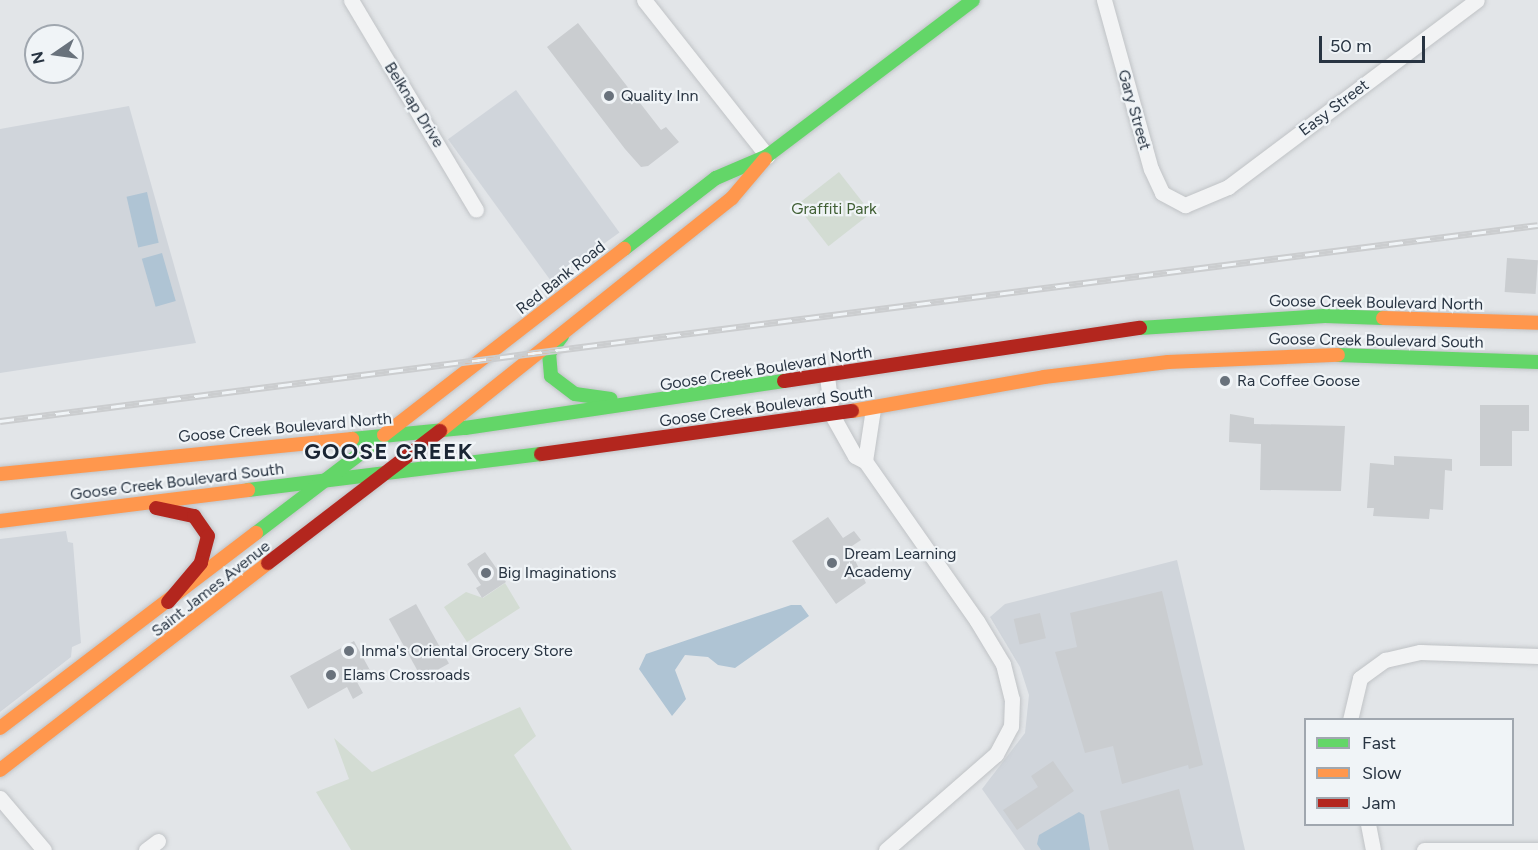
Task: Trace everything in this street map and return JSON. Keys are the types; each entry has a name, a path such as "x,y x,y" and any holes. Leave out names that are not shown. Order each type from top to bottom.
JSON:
{"main road":[{"name":"Red Bank Road","path":"440,431 562,336 732,198 767,156 973,0"},
{"name":"Red Bank Road","path":"382,437 716,178 767,156"},
{"name":"Goose Creek Boulevard North","path":"0,474 440,431 648,404 1157,325 1252,318 1538,323"},
{"path":"562,336 548,361 560,387 575,394 648,404"},
{"name":"Goose Creek Boulevard South","path":"0,521 832,416 1044,377 1255,356 1538,362"},
{"name":"Saint James Avenue","path":"0,770 440,431"},
{"name":"Saint James Avenue","path":"0,728 382,437"},
{"path":"124,506 173,510 204,524 208,547 168,602"}],"street":[{"name":"Belknap Drive","path":"351,0 476,210"},
{"path":"644,0 767,156"},
{"name":"Gary Street","path":"1104,0 1151,169 1161,193 1185,205"},
{"name":"Easy Street","path":"1185,205 1228,187 1476,0"},
{"path":"827,376 832,416 855,456 865,461 1003,664 1013,713 1005,741 984,769 886,850"},
{"path":"865,461 873,409"},
{"path":"1350,718 1360,678 1385,660 1420,652 1538,656"},
{"path":"0,798 44,850"},
{"path":"1368,826 1373,850"},
{"path":"1424,850 1538,850"}],"shaded area":[{"path":"516,90 619,232 551,282 448,139"},
{"path":"129,106 196,343 0,373 0,129"},
{"path":"66,531 68,542 73,543 81,643 72,647 71,657 0,712 0,539"},
{"path":"1177,560 1245,850 1025,850 982,789 1025,733 1029,695 1020,667 990,617 1005,604"}],"green space":[{"name":"Graffiti Park","path":"839,172 871,213 828,246 796,205"},
{"path":"505,583 520,608 467,642 444,607 466,592 483,598"},
{"path":"520,707 536,736 514,755 572,850 351,850 316,792 349,779 334,738 372,772"}],"water":[{"path":"147,192 159,243 138,247 127,197"},
{"path":"162,253 176,301 156,307 142,259"},
{"path":"791,605 801,605 809,616 735,668 718,665 708,657 685,655 675,670 686,699 672,716 639,669 646,654"},
{"path":"1079,812 1084,815 1090,850 1041,850 1037,844 1039,835"}],"building":[{"name":"Quality Inn","path":"578,23 661,130 666,127 679,142 648,166 641,167 625,149 547,47"},
{"path":"1507,258 1538,260 1536,294 1505,292"},
{"path":"1480,405 1529,405 1529,431 1512,431 1512,466 1480,466"},
{"path":"1230,414 1254,418 1254,424 1345,426 1341,491 1260,490 1261,444 1229,442"},
{"path":"1394,456 1452,459 1452,471 1445,470 1443,510 1430,509 1429,519 1373,516 1374,508 1367,508 1370,463 1394,465"},
{"name":"Dream Learning Academy","path":"828,517 843,538 854,531 861,540 849,548 866,583 836,604 792,541"},
{"name":"Big Imaginations","path":"485,552 506,582 482,598 476,588 481,585 467,564"},
{"path":"1162,591 1203,765 1189,769 1188,765 1122,784 1113,746 1085,753 1055,652 1077,647 1070,613"},
{"name":"Elams Crossroads","path":"416,604 449,663 422,679 389,619"},
{"path":"1040,613 1046,638 1020,644 1014,619"},
{"name":"Elams Crossroads","path":"354,641 372,674 357,682 363,693 353,699 347,687 308,709 290,676"},
{"path":"1053,761 1074,791 1017,830 1003,810 1038,787 1031,776"},
{"path":"1179,789 1194,850 1109,850 1100,811"}],"railway":[{"path":"0,421 1538,225"}],"traffic: fast":[{"path":"624,249 716,178 767,156 973,0"},
{"path":"1140,328 1325,316 1383,318"},
{"path":"562,336 549,353 551,376 575,394 611,399"},
{"path":"1338,355 1538,362"},
{"path":"352,439 465,428 784,381"},
{"path":"256,533 382,437"},
{"path":"248,490 541,454"}],"traffic: slow":[{"path":"440,431 732,198 765,159"},
{"path":"384,435 624,249"},
{"path":"1383,318 1538,323"},
{"path":"852,411 1044,377 1168,362 1338,355"},
{"path":"0,474 352,439"},
{"path":"0,521 248,490"},
{"path":"0,728 256,533"},
{"path":"0,770 268,563"}],"traffic: jam":[{"path":"784,381 1140,328"},
{"path":"541,454 852,411"},
{"path":"268,563 440,431"},
{"path":"156,508 194,516 208,536 201,563 168,602"}],"place":[{"name":"Quality Inn","path":"609,96"},
{"name":"Ra Coffee Goose","path":"1225,381"},
{"name":"Dream Learning Academy","path":"832,563"},
{"name":"Big Imaginations","path":"486,573"},
{"name":"Inma's Oriental Grocery Store","path":"349,651"},
{"name":"Elams Crossroads","path":"331,675"}],"district":[{"name":"GOOSE CREEK","path":"389,452"}]}
